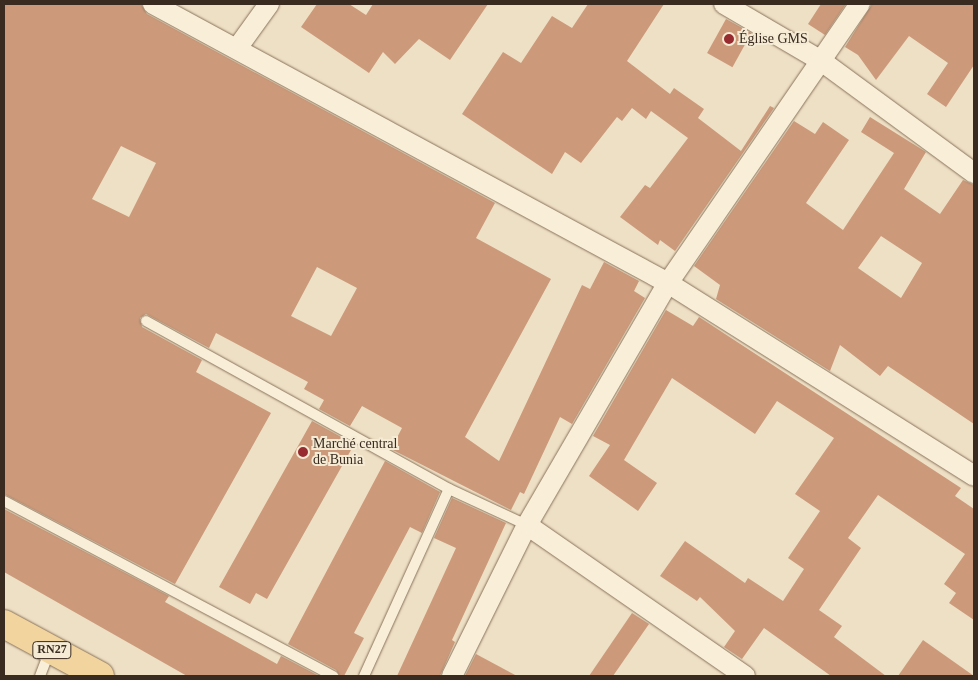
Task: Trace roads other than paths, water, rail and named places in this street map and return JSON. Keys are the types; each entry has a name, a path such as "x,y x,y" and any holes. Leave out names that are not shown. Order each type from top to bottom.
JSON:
{"main road":[{"name":"RN27","path":"4,624 100,676"}],"street":[{"path":"153,4 238,47 668,283 974,476"},
{"path":"238,47 269,4"},
{"path":"724,4 820,60 974,173"},
{"path":"452,676 527,525 668,283 860,4"},
{"path":"527,525 746,676"}],"lane":[{"path":"146,321 449,489 527,525"},
{"path":"364,676 449,489"},
{"path":"4,500 332,676"},
{"path":"40,676 51,649"}],"place":[{"name":"Église GMS","path":"729,39"},
{"name":"Marché central de Bunia","path":"303,452"}]}
